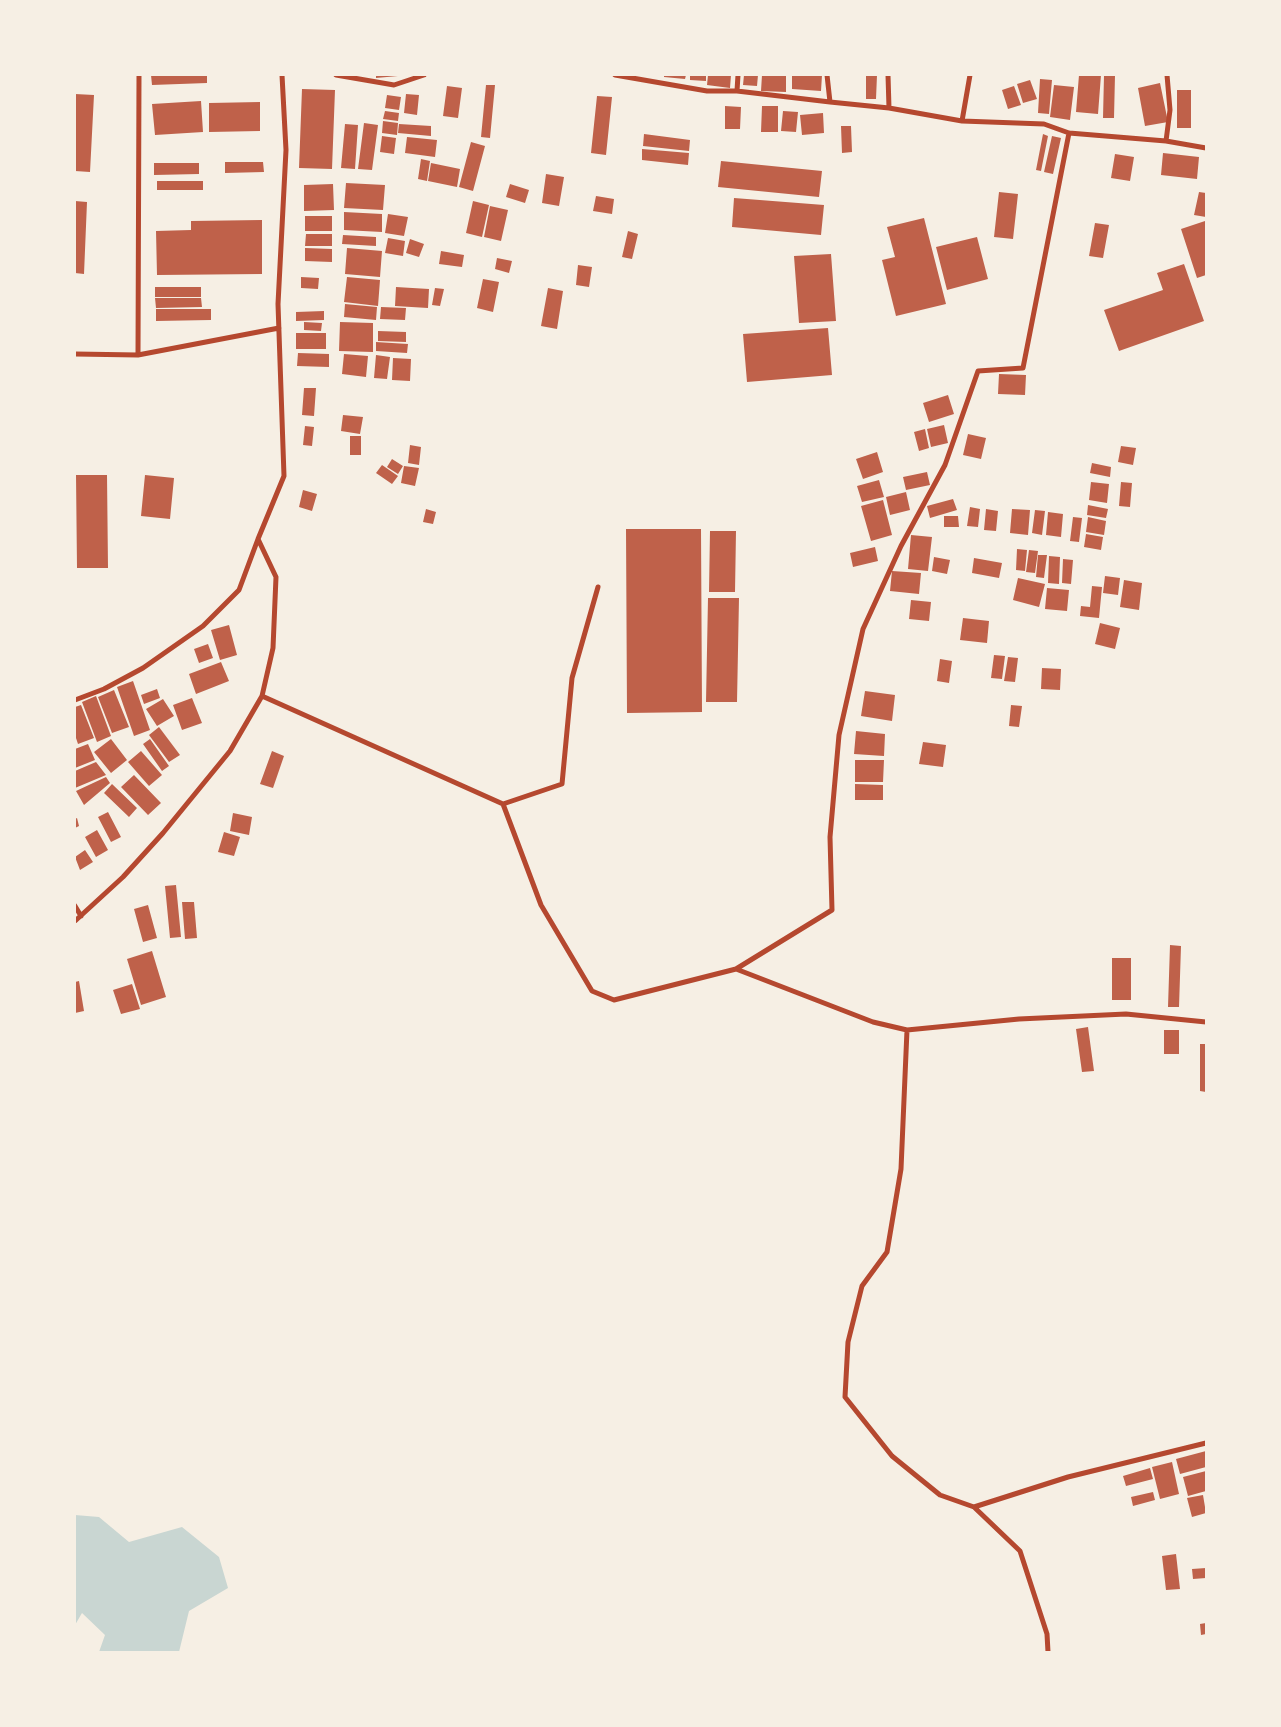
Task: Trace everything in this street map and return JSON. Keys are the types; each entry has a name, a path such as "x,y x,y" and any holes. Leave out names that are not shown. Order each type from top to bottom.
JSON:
{"street":[{"path":"138,355 139,75"},
{"path":"75,700 104,689 143,668 203,626 239,590 284,476 278,328 286,150 282,75"},
{"path":"336,75 394,85 424,75"},
{"path":"370,82 371,75"},
{"path":"614,75 707,91 737,91 889,108 962,121 1044,124 1070,133 1166,141 1206,148"},
{"path":"737,91 738,75"},
{"path":"827,75 830,102"},
{"path":"888,75 889,108"},
{"path":"962,121 970,75"},
{"path":"1166,141 1170,110 1167,75"},
{"path":"503,804 541,905 592,991 614,1000 736,969 832,910 830,837 839,735 863,629 901,546 945,465 978,371 1023,368 1070,133"},
{"path":"75,354 138,355 278,328"},
{"path":"75,921 123,877 163,833 230,751 262,696 273,648 276,577 258,539"},
{"path":"262,696 503,804 562,784 572,678 598,587"},
{"path":"75,906 81,916"},
{"path":"736,969 874,1022 907,1030 1019,1019 1126,1014 1206,1022"},
{"path":"907,1030 901,1169 887,1252 862,1286 848,1342 845,1397 892,1456 940,1495 974,1507 1020,1551 1047,1634 1048,1652"},
{"path":"974,1507 1068,1477 1206,1443"}],"shaded area":[{"path":"75,1515 99,1517 129,1542 182,1527 219,1557 228,1588 189,1611 179,1652 99,1652 105,1635 82,1613 75,1625"}],"building":[{"path":"151,75 207,75 207,83 152,85"},
{"path":"376,75 398,75 398,76 376,78"},
{"path":"664,75 686,75 685,79 664,77"},
{"path":"690,75 706,75 706,81 690,80"},
{"path":"708,75 731,75 730,88 707,85"},
{"path":"744,75 758,75 757,86 743,85"},
{"path":"762,75 786,75 786,92 761,91"},
{"path":"792,75 822,75 821,91 792,89"},
{"path":"866,75 877,75 876,99 866,99"},
{"path":"1079,75 1101,75 1098,114 1076,112"},
{"path":"1104,75 1115,75 1114,118 1103,118"},
{"path":"1040,79 1052,80 1049,114 1038,113"},
{"path":"1030,80 1037,99 1023,103 1017,84"},
{"path":"1160,83 1168,122 1145,126 1138,88"},
{"path":"486,85 495,85 490,138 481,137"},
{"path":"1054,85 1074,87 1070,120 1050,117"},
{"path":"447,86 462,88 458,118 443,116"},
{"path":"1014,86 1021,105 1008,109 1002,90"},
{"path":"302,89 335,90 332,169 299,168"},
{"path":"1177,90 1191,90 1191,128 1177,128"},
{"path":"75,94 94,95 90,172 75,171"},
{"path":"406,94 419,95 417,115 404,113"},
{"path":"387,95 401,97 399,110 385,108"},
{"path":"597,96 612,97 606,155 591,153"},
{"path":"201,101 203,132 155,135 152,104"},
{"path":"260,102 260,131 209,132 209,103"},
{"path":"725,106 741,107 740,129 725,129"},
{"path":"762,106 778,106 778,132 761,132"},
{"path":"385,111 399,113 398,121 383,119"},
{"path":"783,111 798,112 796,132 781,131"},
{"path":"823,113 824,133 802,135 800,115"},
{"path":"383,121 398,123 397,135 382,133"},
{"path":"364,123 378,125 372,170 358,169"},
{"path":"345,124 358,125 355,169 341,168"},
{"path":"399,124 431,126 431,136 398,133"},
{"path":"841,126 851,126 852,152 842,153"},
{"path":"644,134 690,140 689,151 643,146"},
{"path":"1043,134 1048,136 1041,171 1036,170"},
{"path":"382,136 396,138 394,154 380,152"},
{"path":"1052,136 1061,138 1053,174 1044,172"},
{"path":"407,137 437,140 435,157 405,153"},
{"path":"471,142 485,146 473,191 459,187"},
{"path":"642,149 689,153 688,165 642,160"},
{"path":"1163,153 1199,157 1197,179 1161,175"},
{"path":"1115,154 1134,157 1130,181 1111,178"},
{"path":"421,159 430,161 427,181 418,179"},
{"path":"721,161 822,171 819,197 718,187"},
{"path":"225,162 263,162 264,172 225,173"},
{"path":"154,163 199,163 199,174 154,175"},
{"path":"431,163 460,169 457,187 428,181"},
{"path":"546,174 564,177 559,206 542,203"},
{"path":"157,181 203,181 203,190 157,190"},
{"path":"346,183 385,185 383,210 344,208"},
{"path":"333,184 334,210 304,211 304,185"},
{"path":"510,184 529,190 525,203 506,197"},
{"path":"999,192 1018,194 1013,239 994,237"},
{"path":"1199,192 1206,193 1206,217 1194,215"},
{"path":"596,196 614,199 612,214 593,211"},
{"path":"734,198 824,205 821,235 732,227"},
{"path":"75,201 87,202 84,274 75,273"},
{"path":"473,201 489,205 482,237 466,233"},
{"path":"490,206 508,210 501,241 484,237"},
{"path":"344,212 382,214 382,232 344,230"},
{"path":"388,214 408,217 404,236 385,233"},
{"path":"305,216 332,216 332,231 305,231"},
{"path":"924,218 946,304 896,316 882,260 895,257 887,227"},
{"path":"262,220 262,274 157,275 156,231 191,230 191,221"},
{"path":"1205,221 1206,275 1197,278 1181,229"},
{"path":"1095,223 1109,225 1103,258 1089,256"},
{"path":"628,231 638,234 632,259 622,257"},
{"path":"306,234 332,234 332,246 305,246"},
{"path":"343,235 376,237 376,246 342,244"},
{"path":"977,237 988,279 947,290 936,247"},
{"path":"388,238 405,241 403,256 385,253"},
{"path":"410,239 424,244 419,257 406,253"},
{"path":"305,248 332,249 332,262 305,261"},
{"path":"347,248 382,251 380,277 345,274"},
{"path":"441,251 464,255 462,267 439,264"},
{"path":"831,254 836,321 799,323 794,256"},
{"path":"497,258 512,261 509,273 495,269"},
{"path":"1184,264 1204,321 1119,351 1104,310 1163,290 1157,273"},
{"path":"578,265 592,267 589,287 576,285"},
{"path":"301,277 319,278 318,289 301,288"},
{"path":"347,277 380,280 378,306 344,302"},
{"path":"483,279 499,282 493,312 477,308"},
{"path":"155,287 201,287 201,297 155,297"},
{"path":"396,287 429,289 428,308 395,306"},
{"path":"435,288 444,289 440,306 432,305"},
{"path":"548,288 563,291 557,329 541,326"},
{"path":"155,298 201,298 202,307 156,308"},
{"path":"345,304 377,307 376,320 344,317"},
{"path":"381,307 406,308 405,320 380,319"},
{"path":"156,309 211,309 211,320 156,321"},
{"path":"324,311 324,320 296,321 296,312"},
{"path":"304,322 322,323 321,331 304,330"},
{"path":"340,322 373,323 373,352 339,351"},
{"path":"828,328 832,375 747,382 743,334"},
{"path":"378,331 406,332 406,342 378,341"},
{"path":"296,333 326,333 326,349 296,349"},
{"path":"376,342 408,344 407,353 376,351"},
{"path":"298,353 329,354 329,367 297,366"},
{"path":"344,354 368,356 366,377 342,374"},
{"path":"376,355 390,357 387,379 374,378"},
{"path":"393,358 411,359 410,381 392,380"},
{"path":"999,374 1026,375 1025,395 998,394"},
{"path":"304,388 316,388 314,416 302,415"},
{"path":"948,395 954,414 929,422 923,403"},
{"path":"343,415 363,417 360,434 341,431"},
{"path":"944,425 948,443 931,447 927,429"},
{"path":"305,426 314,427 312,446 303,445"},
{"path":"925,429 929,448 919,451 914,432"},
{"path":"968,434 986,438 981,459 963,455"},
{"path":"350,436 361,436 361,455 350,455"},
{"path":"410,445 421,447 419,465 408,463"},
{"path":"1121,446 1136,448 1133,465 1118,462"},
{"path":"877,452 883,472 863,479 856,459"},
{"path":"392,459 403,466 398,474 387,467"},
{"path":"1092,463 1111,467 1110,477 1090,473"},
{"path":"382,465 398,476 392,484 376,473"},
{"path":"404,466 419,468 415,486 401,483"},
{"path":"927,472 930,485 906,490 903,477"},
{"path":"76,475 107,475 108,568 77,568"},
{"path":"145,475 174,478 170,519 141,516"},
{"path":"879,480 884,497 862,502 857,486"},
{"path":"1091,482 1109,484 1107,503 1089,500"},
{"path":"1121,482 1132,483 1130,507 1119,506"},
{"path":"303,490 317,494 312,511 299,507"},
{"path":"906,492 910,510 890,515 886,497"},
{"path":"953,499 957,510 930,518 927,506"},
{"path":"883,500 892,535 871,541 861,506"},
{"path":"1088,505 1108,509 1106,518 1087,515"},
{"path":"970,507 980,509 978,527 967,526"},
{"path":"426,509 436,512 433,524 423,522"},
{"path":"986,509 998,511 996,531 984,530"},
{"path":"1012,509 1030,510 1028,535 1010,533"},
{"path":"1035,510 1045,511 1042,535 1032,533"},
{"path":"1048,512 1063,514 1061,537 1046,535"},
{"path":"944,516 958,516 959,527 944,527"},
{"path":"1073,517 1082,518 1079,542 1070,541"},
{"path":"1088,517 1106,521 1104,535 1086,532"},
{"path":"626,529 701,529 702,712 627,713"},
{"path":"710,531 736,531 735,592 709,592"},
{"path":"1086,534 1103,537 1101,550 1084,547"},
{"path":"911,535 932,537 928,571 908,569"},
{"path":"875,547 878,561 853,567 850,553"},
{"path":"1017,549 1027,550 1025,571 1016,570"},
{"path":"1029,550 1038,551 1035,573 1026,572"},
{"path":"1038,555 1047,555 1044,578 1036,577"},
{"path":"1049,556 1060,557 1059,584 1048,583"},
{"path":"934,557 950,560 947,574 932,571"},
{"path":"974,558 1002,563 999,578 972,573"},
{"path":"1063,559 1073,560 1071,584 1062,583"},
{"path":"892,571 921,573 919,594 890,591"},
{"path":"1105,576 1120,578 1118,595 1103,593"},
{"path":"1018,578 1045,584 1039,607 1013,600"},
{"path":"1124,580 1142,583 1139,610 1120,607"},
{"path":"1092,586 1102,587 1099,618 1080,616 1081,606 1090,607"},
{"path":"1047,588 1069,590 1067,611 1045,609"},
{"path":"708,598 739,598 737,702 706,702"},
{"path":"911,600 931,602 929,621 909,619"},
{"path":"963,618 989,621 987,643 960,640"},
{"path":"1100,623 1120,628 1115,649 1095,644"},
{"path":"229,625 237,655 220,660 211,630"},
{"path":"208,644 213,658 199,663 194,649"},
{"path":"994,655 1005,656 1002,679 991,678"},
{"path":"1008,657 1018,658 1015,682 1004,681"},
{"path":"940,659 952,661 949,683 937,681"},
{"path":"221,662 229,681 196,694 189,674"},
{"path":"1042,668 1061,669 1060,690 1041,689"},
{"path":"133,681 150,730 134,736 117,687"},
{"path":"157,689 160,698 144,704 141,695"},
{"path":"114,690 129,727 112,733 98,697"},
{"path":"865,691 895,695 892,721 861,716"},
{"path":"96,696 111,736 97,742 82,702"},
{"path":"192,698 202,723 182,730 173,705"},
{"path":"163,699 174,716 157,726 146,709"},
{"path":"81,705 94,738 78,744 75,735 75,707"},
{"path":"1011,705 1022,706 1019,727 1009,726"},
{"path":"159,727 180,755 169,762 149,735"},
{"path":"856,731 885,734 884,756 854,754"},
{"path":"111,739 127,760 111,773 94,752"},
{"path":"150,739 169,766 162,771 143,744"},
{"path":"923,742 946,745 943,767 919,764"},
{"path":"88,744 95,760 75,768 75,749"},
{"path":"141,751 162,775 149,786 128,762"},
{"path":"272,751 284,756 273,788 260,784"},
{"path":"855,760 884,760 883,782 855,782"},
{"path":"96,762 106,775 75,788 75,771"},
{"path":"134,775 161,803 148,815 121,787"},
{"path":"106,777 110,783 84,805 76,791"},
{"path":"112,784 137,808 129,817 104,793"},
{"path":"855,784 883,785 883,800 855,800"},
{"path":"108,812 121,837 111,842 98,817"},
{"path":"233,813 252,817 249,835 230,831"},
{"path":"77,818 79,826 75,828 75,819"},
{"path":"97,830 108,850 96,857 85,837"},
{"path":"224,832 240,837 234,856 218,852"},
{"path":"85,850 93,862 80,870 75,857"},
{"path":"176,885 181,937 170,938 165,886"},
{"path":"182,902 194,902 197,938 185,939"},
{"path":"148,905 157,938 143,942 134,909"},
{"path":"1170,945 1181,946 1179,1007 1168,1007"},
{"path":"152,951 166,997 141,1005 127,959"},
{"path":"1112,958 1131,958 1131,1000 1112,1000"},
{"path":"79,981 84,1011 75,1013 75,982"},
{"path":"132,984 140,1009 121,1014 113,990"},
{"path":"1088,1027 1094,1071 1082,1072 1076,1029"},
{"path":"1164,1030 1179,1030 1179,1054 1164,1054"},
{"path":"1200,1044 1206,1044 1206,1092 1200,1091"},
{"path":"1206,1451 1206,1467 1180,1474 1176,1459"},
{"path":"1172,1462 1179,1494 1160,1499 1152,1467"},
{"path":"1150,1468 1153,1479 1126,1486 1123,1476"},
{"path":"1206,1471 1206,1491 1188,1496 1183,1477"},
{"path":"1153,1492 1155,1500 1133,1506 1131,1497"},
{"path":"1203,1495 1206,1513 1192,1517 1187,1498"},
{"path":"1176,1554 1180,1589 1166,1590 1162,1556"},
{"path":"1206,1568 1206,1578 1193,1579 1192,1569"},
{"path":"1206,1623 1206,1634 1201,1635 1200,1624"}]}
